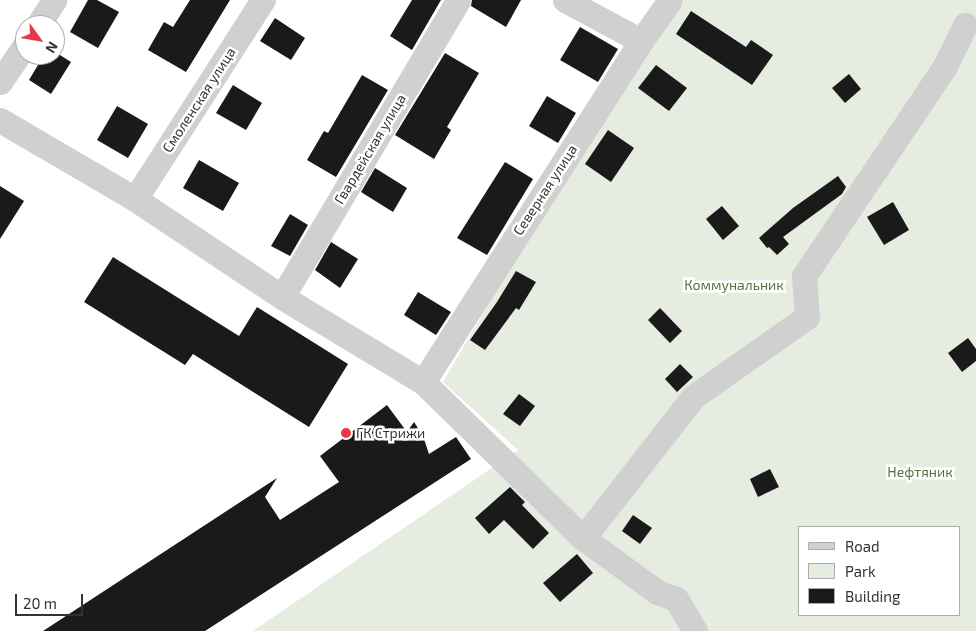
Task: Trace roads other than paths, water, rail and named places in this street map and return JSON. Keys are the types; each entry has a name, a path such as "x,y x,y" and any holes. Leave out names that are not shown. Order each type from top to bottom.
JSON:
{"street":[{"path":"44,15 54,0"},
{"name":"Смоленская улица","path":"135,199 263,0"},
{"name":"Гвардейская улица","path":"282,297 458,0"},
{"path":"565,0 641,40"},
{"name":"Северная улица","path":"422,382 641,40 670,0"},
{"path":"583,538 692,397 807,317 804,276 944,68 965,25"},
{"path":"0,82 15,60"},
{"path":"0,120 135,199 282,297 422,382 492,452 583,538 657,592 676,599 695,631"}],"place":[{"name":"ГК Стрижи","path":"346,433"}],"park label":[{"name":"Коммунальник","path":"734,285"},
{"name":"Нефтяник","path":"920,472"}]}
